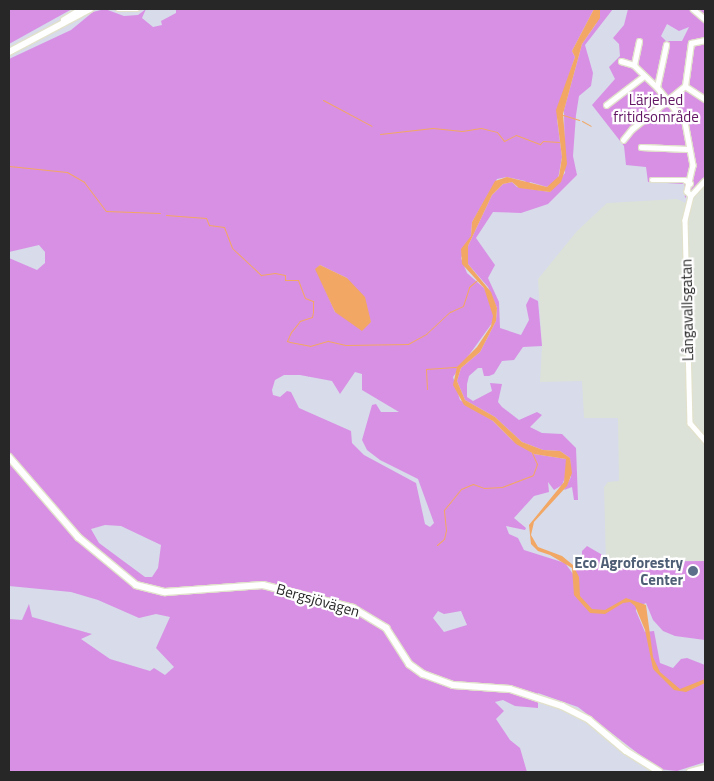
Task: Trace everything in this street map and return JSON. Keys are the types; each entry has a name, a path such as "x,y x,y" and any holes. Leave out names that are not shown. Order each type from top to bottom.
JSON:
{"main road":[{"path":"41,35 82,9"},
{"path":"9,52 90,9"},
{"name":"Bergsjövägen","path":"9,457 78,537 136,585 170,592 263,585 353,608 386,628 409,664 422,674 453,685 510,689 562,706 589,720 626,751 659,772"},
{"path":"690,772 705,768"}],"street":[{"path":"118,9 137,9"},
{"path":"693,9 705,19"},
{"path":"623,140 632,129 685,86 691,43 705,40"},
{"path":"634,65 638,42"},
{"path":"656,87 666,45"},
{"path":"621,61 634,65 656,87 686,124 688,149 693,165 687,190 692,196"},
{"path":"606,105 644,76"},
{"path":"685,86 705,99"},
{"path":"641,147 688,149"},
{"path":"652,180 685,180 690,183"},
{"name":"Långavallsgatan","path":"705,181 692,196 685,220 690,423 705,440"}],"shaded area":[{"path":"594,9 600,9 600,18 582,44 563,114 567,164 561,182 550,192 519,188 512,182 503,184 492,195 468,246 468,264 491,292 497,308 496,321 480,352 461,368 457,381 465,400 495,417 522,442 543,450 560,451 570,458 572,473 567,486 534,522 531,535 538,547 562,556 573,565 579,577 580,596 592,609 605,610 626,598 646,605 653,657 660,672 680,689 705,679 705,683 686,692 674,690 653,669 645,630 635,606 630,602 623,603 605,614 590,613 574,595 572,568 550,555 538,551 531,544 529,525 564,482 566,459 534,454 516,444 493,421 464,405 453,385 457,367 477,347 491,326 493,316 484,288 462,264 461,249 471,236 472,222 495,181 507,177 547,187 559,176 562,157 556,110 575,57 572,51"},
{"path":"705,185 705,561 606,562 604,487 608,482 619,481 618,418 584,418 582,381 540,382 542,346 538,279 577,231 607,203 677,199 690,205"},
{"path":"320,265 347,278 365,297 371,322 362,331 335,312 315,269"}],"green space":[{"path":"9,9 72,9 9,44"},
{"path":"105,9 124,16 138,15 146,9 142,18 153,27 162,25 161,21 176,13 176,9 594,9 572,51 575,57 559,105 557,119 562,157 558,179 547,187 530,182 528,185 525,181 507,177 497,179 472,222 471,236 461,258 467,273 484,288 493,309 493,322 453,377 460,400 493,421 512,440 534,454 566,459 567,473 562,485 554,490 548,482 549,492 534,496 514,518 526,528 525,530 506,526 509,534 518,538 524,550 565,563 573,574 582,563 582,551 587,546 606,557 606,562 705,561 705,640 675,636 663,631 653,620 646,603 636,608 636,611 645,632 654,631 660,663 673,668 681,659 687,658 705,665 705,762 677,771 658,769 578,707 538,693 538,708 515,706 503,700 495,702 504,711 496,719 510,740 520,748 527,772 9,772 9,619 22,620 29,604 32,617 92,634 81,639 110,659 150,671 154,668 165,675 174,667 156,648 170,617 156,614 139,618 98,600 71,592 9,586 9,258 37,270 45,263 45,252 39,245 9,252 9,59 71,30 93,12","holes":["320,265 347,278 371,322 335,312 316,269","355,372 362,374 362,390 399,412 381,412 376,404 372,405 362,440 367,450 380,460 418,479 434,523 430,527 425,524 416,483 364,455 352,443 351,431 299,408 291,392 287,391 280,397 273,395 272,390 275,380 284,375 300,375 332,381 340,394","105,525 121,526 161,545 158,568 152,577 145,577 99,543 91,529","438,611 444,614 461,611 467,625 444,632 433,618"]},
{"path":"600,9 613,9 585,45 593,73 591,86 579,96 576,115 573,156 577,175 548,204 521,213 493,212 476,238 495,265 488,278 499,302 500,328 521,335 529,320 526,305 530,297 538,301 542,346 523,347 514,360 502,361 494,374 489,376 484,376 482,368 478,368 469,376 467,384 467,397 473,401 492,391 490,383 502,384 498,402 502,407 519,420 537,412 542,415 530,427 542,433 562,434 576,448 578,500 574,500 572,487 564,490 571,477 570,458 560,451 543,450 522,442 495,417 465,400 457,381 461,368 480,352 496,321 497,308 488,287 468,264 468,246 492,195 503,184 512,182 517,187 550,192 565,173 564,110 582,44 596,24"},
{"name":"Lärjehed fritidsområde","path":"628,9 705,9 705,176 685,198 684,184 648,182 646,167 626,165 624,146 592,105 615,79 609,67 620,56 619,44 613,38 624,25","holes":["667,24 679,31 689,27 682,41 666,41 661,36"]}],"waterway":[{"path":"323,100 372,126"},
{"path":"563,115 579,120"},
{"path":"582,121 591,126"},
{"path":"380,134 433,128 462,131 481,128 497,132 504,141 516,135 540,144 543,141 559,142"},
{"path":"9,166 67,172 84,182 106,211 160,213"},
{"path":"166,215 206,218 209,225 224,227 232,248 261,275 275,273 285,275 285,280 298,280 305,298 313,301 313,312 312,317 300,321 291,332 287,341 290,342 310,346 328,341 346,345 408,344 426,334 450,312 463,306 469,287 477,280"},
{"path":"427,389 426,369 458,367"},
{"path":"437,545 444,539 446,530 444,510 461,489 473,484 484,488 502,487 533,475 537,464 532,453"}],"place":[{"name":"Eco Agroforestry Center","path":"693,571"}]}
